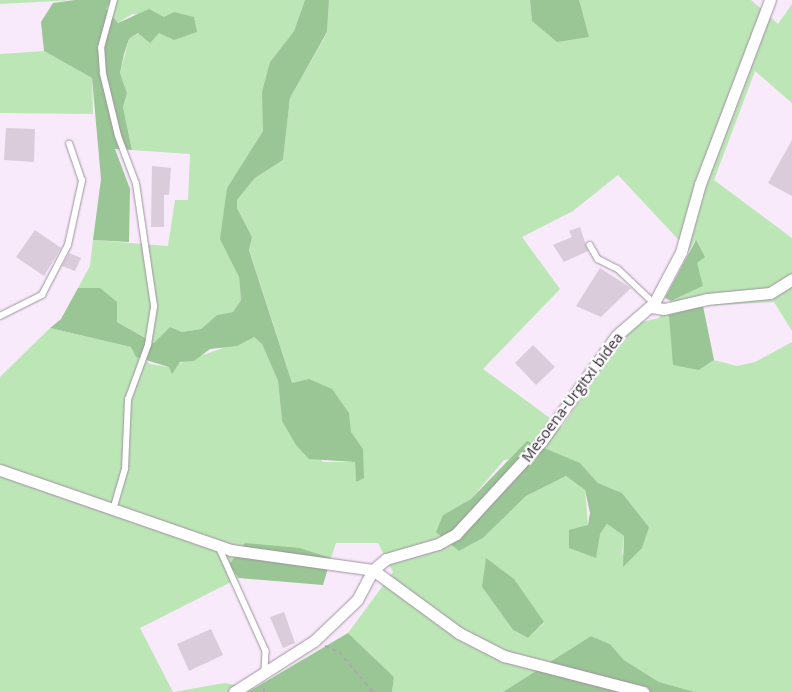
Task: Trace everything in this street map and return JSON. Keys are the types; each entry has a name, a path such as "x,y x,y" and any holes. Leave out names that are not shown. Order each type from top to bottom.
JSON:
{"street":[{"name":"Mesoena-Urgitxi bidea","path":"373,570 386,559 438,544 456,534 541,442 616,336 652,305 682,252 700,184 770,0"},
{"path":"652,305 664,310 706,299 770,293 792,279"},
{"path":"0,470 112,512 218,546 302,563 373,570 458,633 504,656 643,692"},
{"path":"234,692 314,642 356,600 373,570"}],"lane":[{"path":"112,512 125,469 128,400 148,345 154,306 136,184 118,136 103,74 101,48 115,0"},
{"path":"0,316 42,295 68,245 82,181 69,144"},
{"path":"590,245 598,258 624,274 652,305"},
{"path":"218,546 266,651 265,671"}],"path":[{"path":"314,642 339,652 373,692"}],"green space":[{"path":"0,0 75,0 0,4"},
{"path":"75,0 111,0 106,9 118,23 149,9 164,17 174,12 194,17 197,32 174,40 159,33 150,43 138,33 129,39 124,54 120,73 127,93 123,107 132,150 115,149 130,189 129,242 93,240 101,179 92,78 44,51 41,22 53,3"},
{"path":"111,0 305,0 294,31 270,62 263,131 227,188 231,259 239,277 241,300 233,312 217,315 201,329 182,332 170,327 155,343 117,322 101,289 78,288 90,266 93,240 168,246 175,200 188,200 190,154 132,150 123,107 127,93 120,73 129,39 165,17 132,14 118,23 106,9"},
{"path":"305,0 329,0 327,32 290,98 283,160 255,178 237,200 237,208 252,237 249,250 292,383 309,379 332,389 349,413 351,432 363,449 364,478 356,482 355,462 309,459 296,445 282,421 278,381 262,344 254,337 237,346 210,349 194,361 180,362 172,374 169,367 136,357 131,347 50,328 61,319 78,288 100,288 117,302 117,322 154,343 170,327 182,332 201,329 217,315 233,312 241,300 239,277 220,239 227,188 263,131 262,92 270,62 294,31"},
{"path":"329,0 530,0 532,21 580,9 579,0 751,0 778,24 792,4 792,103 755,71 714,180 792,238 792,331 774,302 703,306 669,315 699,370 714,360 737,366 755,362 792,342 792,692 695,692 659,682 624,660 610,644 591,636 503,692 392,692 394,677 348,633 393,572 378,543 336,543 331,558 300,548 229,565 239,578 140,628 173,692 0,692 0,377 50,328 131,347 150,364 169,367 254,337 262,344 278,381 282,421 323,462 355,462 356,482 363,449 350,432 349,413 292,383 249,249 252,237 237,208 237,200 255,178 283,160 290,98 327,33","holes":["618,175 689,251 695,240 697,274 703,286 671,301 659,318 642,322 617,343 562,427 483,369 560,289 522,237 573,211","554,454 580,463 598,483 622,493 649,527 622,555 624,536 607,524 600,534 588,525 585,490 566,476 526,496 483,538 459,551 443,515 471,499 504,460","482,587 544,622 528,638 513,630"]},
{"path":"530,0 579,0 589,37 557,42 532,21"},
{"path":"44,51 92,78 93,114 0,113 0,54"},
{"path":"696,240 705,257 697,263 703,286 671,301 665,298"},
{"path":"703,306 714,360 699,370 673,365 669,315"},
{"path":"527,441 580,463 598,483 622,493 649,527 642,548 623,567 624,536 607,524 600,534 596,558 569,548 569,530 588,525 590,513 585,490 566,476 526,496 483,538 459,551 436,532 443,515 471,499"},
{"path":"245,543 300,548 331,558 323,585 239,578 229,565"},
{"path":"486,558 514,579 544,622 528,638 513,630 482,587"},
{"path":"348,633 394,677 392,692 248,692"},
{"path":"591,636 610,644 624,660 659,682 695,692 503,692"},
{"path":"224,683 254,688 248,692 174,692"}],"building":[{"path":"6,128 35,129 34,162 4,160"},
{"path":"792,140 792,196 768,183"},
{"path":"152,166 171,168 169,195 164,195 164,227 151,227"},
{"path":"580,227 588,251 564,262 553,245 572,237 569,231"},
{"path":"35,230 61,248 44,276 16,257"},
{"path":"69,253 81,258 75,271 62,266"},
{"path":"600,268 631,288 601,317 576,306"},
{"path":"533,345 555,367 536,385 515,363"},
{"path":"284,612 295,643 283,648 270,617"},
{"path":"211,629 223,655 189,671 177,644"}]}
